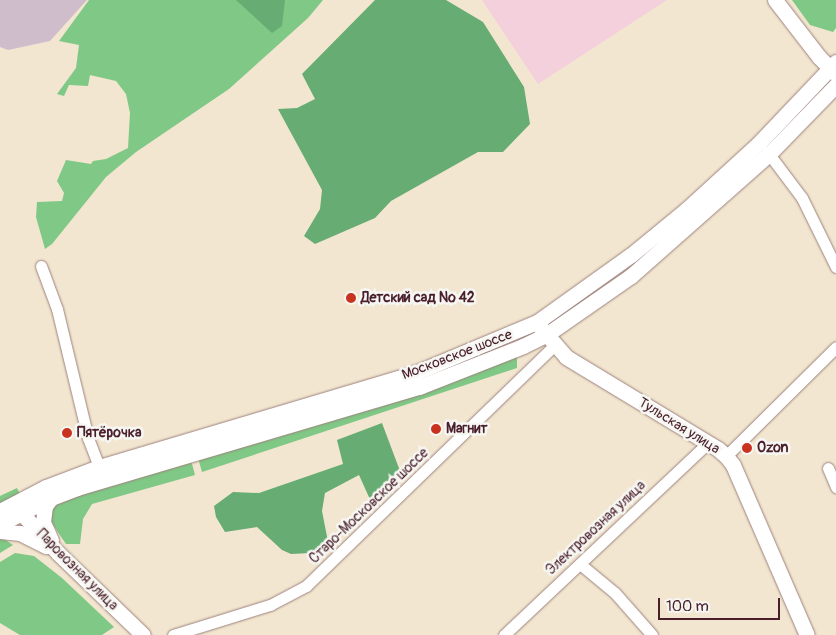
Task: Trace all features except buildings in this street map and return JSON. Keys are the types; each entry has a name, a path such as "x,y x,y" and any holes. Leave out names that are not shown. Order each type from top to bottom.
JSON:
{"main road":[{"path":"775,0 834,68"},
{"name":"Московское шоссе","path":"0,524 11,509 46,488 99,467 415,373 537,322 631,255 687,209 759,143 834,68"},
{"name":"Московское шоссе","path":"11,509 419,387 524,346 550,341 631,276 769,154 836,85"},
{"name":"Тульская улица","path":"537,322 550,341 573,362 708,443 726,456 733,465 807,635"},
{"path":"51,498 45,506 43,522 58,553"},
{"name":"Паровозная улица","path":"11,509 143,635"},
{"path":"0,531 20,532 58,553"}],"street":[{"path":"769,154 802,198 836,267"},
{"path":"41,266 56,309 88,438 99,467"},
{"name":"Старо-Московское шоссе","path":"173,635 270,605 306,586 550,341"},
{"path":"726,456 836,349"},
{"name":"Электровозная улица","path":"504,635 708,443"},
{"path":"828,468 836,487"},
{"path":"580,564 615,593 652,635"}],"shaded area":[{"path":"0,0 87,0 50,41 8,50 0,47"},
{"path":"482,0 667,0 538,84"}],"green space":[{"path":"89,0 323,0 308,18 229,89 136,152 106,177 52,244 45,249 36,217 37,202 62,201 64,193 57,181 66,160 91,164 93,161 106,159 128,148 130,113 126,94 116,81 90,75 88,86 69,85 64,96 57,94 76,68 79,45 59,41"},
{"path":"236,0 285,0 282,26 272,33"},
{"path":"375,0 446,0 483,22 524,87 530,124 503,152 478,152 391,201 375,218 315,244 304,236 320,209 322,190 278,109 297,108 315,99 302,74"},
{"path":"792,0 836,0 836,28 833,32 810,25"},
{"path":"511,357 517,357 517,368 202,472 198,458"},
{"path":"382,423 400,471 373,506 359,475 325,493 322,511 330,552 291,554 282,550 257,527 225,532 216,517 214,506 233,492 259,493 343,464 337,440"},
{"path":"191,460 195,475 92,504 83,519 80,544 66,544 51,522 49,514 57,502"},
{"path":"17,488 20,494 0,504 0,496"},
{"path":"0,538 13,545 0,553"},
{"path":"15,553 34,556 62,578 114,627 102,635 20,635 0,623 0,562"}],"place":[{"name":"Детский сад № 42","path":"351,298"},
{"name":"Магнит","path":"436,429"},
{"name":"Пятёрочка","path":"67,433"},
{"name":"Ozon","path":"747,448"}]}
